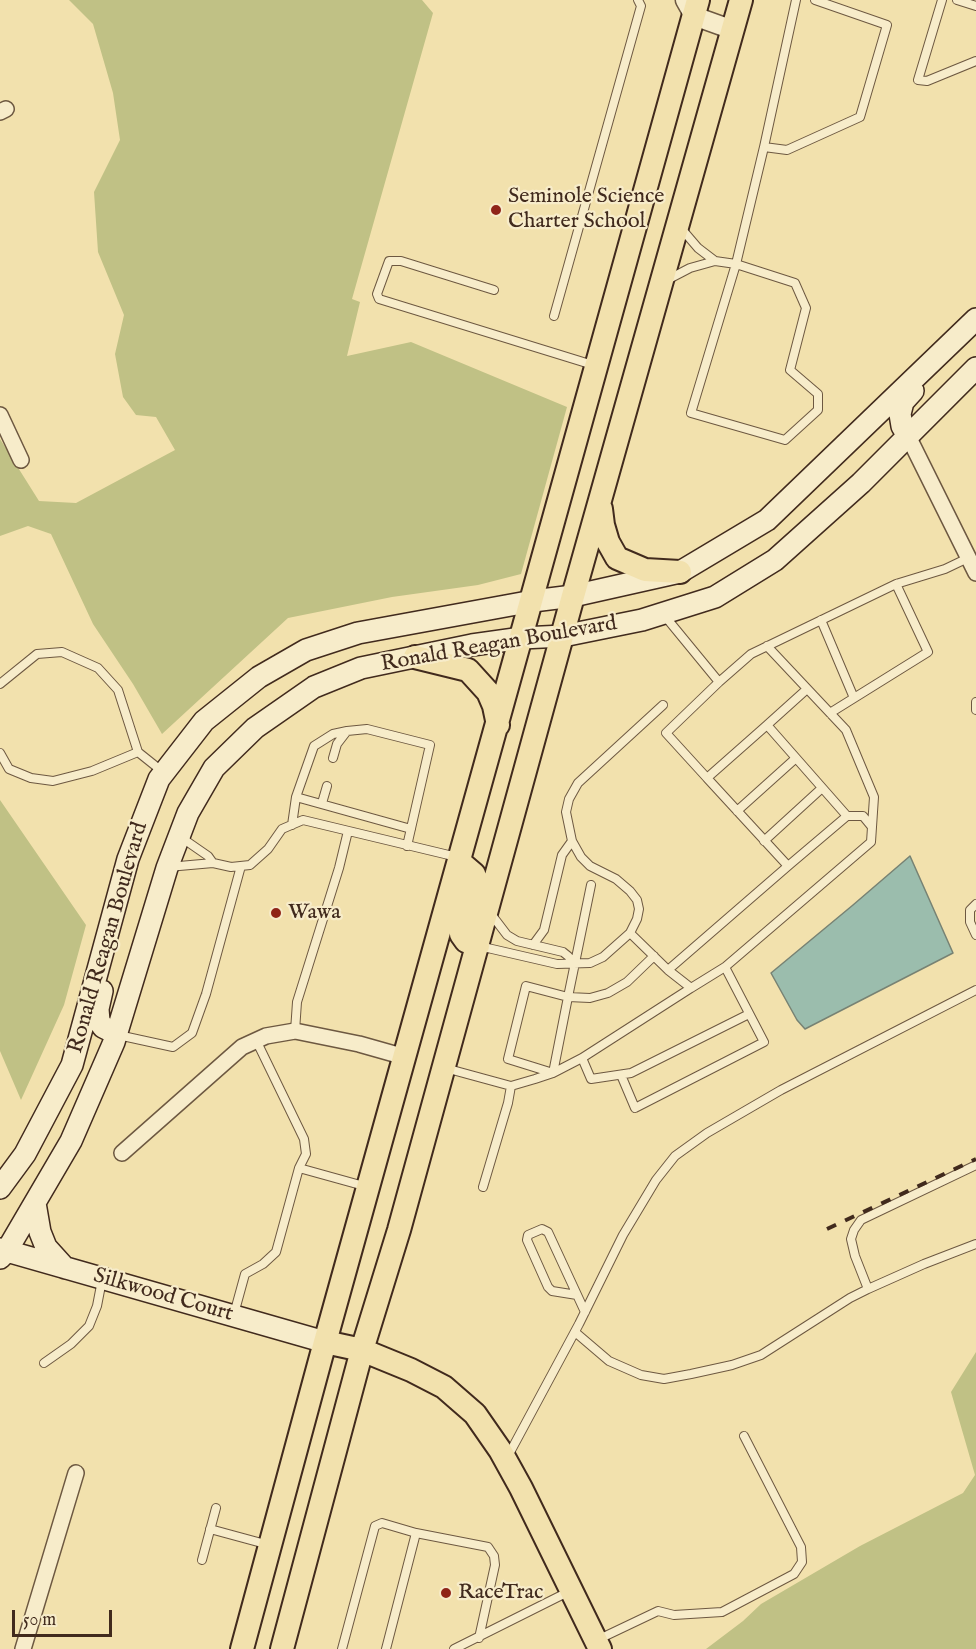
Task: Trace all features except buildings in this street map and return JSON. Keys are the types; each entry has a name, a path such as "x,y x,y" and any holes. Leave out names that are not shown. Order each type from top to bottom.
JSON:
{"main road":[{"path":"282,1649 362,1350 399,1230 573,596 741,0"},
{"path":"242,1649 325,1342 533,601 692,6"},
{"path":"908,436 902,426 900,414 903,402 947,357 969,326"},
{"name":"Ronald Reagan Boulevard","path":"0,1188 25,1154 72,1065 128,859 159,779 204,721 259,676 306,650 358,633 533,601 573,596 680,572 767,520 969,326"},
{"name":"Ronald Reagan Boulevard","path":"2,1253 35,1203 71,1141 117,1034 166,868 188,813 214,768 255,728 314,687 362,668 472,645 522,638 563,636 642,620 715,597 775,560 861,483 976,368"},
{"path":"600,503 608,542 617,558 645,570 680,572"},
{"path":"415,657 468,670 488,692 494,706 498,726"},
{"path":"460,860 474,874 476,880 461,934 466,941 478,946"},
{"path":"113,914 112,946 98,1009 99,1021 103,1027 117,1034"},
{"path":"35,1203 40,1232 46,1247 65,1268"},
{"name":"Silkwood Court","path":"2,1253 65,1268 325,1342"},
{"path":"325,1342 362,1350 411,1370 444,1387 475,1414 506,1460 598,1645"}],"street":[{"path":"692,6 733,30"},
{"path":"0,415 21,460"},
{"path":"908,436 976,573"},
{"path":"122,1153 242,1047 266,1036 295,1031 359,1044 405,1058"},
{"path":"23,1649 76,1473"}],"lane":[{"path":"554,316 641,6 638,0"},
{"path":"662,282 690,268 715,261 736,264 795,283 806,308 790,370 818,394 818,410 785,440 691,413 736,264 796,0"},
{"path":"764,147 788,150 860,117 886,25 815,0"},
{"path":"942,0 918,80 927,81 976,61"},
{"path":"957,0 976,6"},
{"path":"678,225 698,248 715,261"},
{"path":"494,290 401,261 389,261 377,294 379,299 597,366"},
{"path":"788,866 666,733 751,654 896,584 945,569 968,558"},
{"path":"830,713 928,652 896,584"},
{"path":"663,613 719,682"},
{"path":"821,620 854,698"},
{"path":"444,1068 511,1086 554,1073 582,1058 725,966 871,842 874,797 846,730 767,646"},
{"path":"0,684 37,654 62,652 98,668 118,690 138,752 164,773"},
{"path":"706,778 807,689"},
{"path":"976,702 976,710"},
{"path":"478,946 557,964 590,963 603,957 630,933 637,919 639,909 637,900 616,879 590,866 581,857 572,841 566,812 569,799 578,783 663,705"},
{"path":"767,725 847,816"},
{"path":"292,825 296,797 314,746 333,734 367,729 430,745 407,846"},
{"path":"333,758 337,744 347,731"},
{"path":"0,753 9,769 31,778 53,781 92,771 138,752"},
{"path":"737,811 796,758"},
{"path":"322,803 327,786"},
{"path":"764,840 822,788"},
{"path":"296,797 411,829"},
{"path":"669,970 847,816 863,816 872,827"},
{"path":"166,868 213,863 231,867 250,865 268,849 282,829 303,820 460,860"},
{"path":"295,1031 297,1002 339,868 348,831"},
{"path":"178,835 208,856 213,863"},
{"path":"533,945 544,930 562,855 572,841"},
{"path":"117,1034 173,1047 192,1033 206,994 241,866"},
{"path":"554,1073 591,885"},
{"path":"976,904 970,910 970,922 976,935"},
{"path":"488,910 507,935 517,941 563,952 574,963"},
{"path":"630,933 690,988"},
{"path":"554,1073 508,1059 526,986 568,997 590,998 608,993 627,982 654,956"},
{"path":"621,1075 635,1108 764,1042 725,966"},
{"path":"506,1460 575,1332 622,1235 656,1180 675,1156 707,1133 781,1090 976,990"},
{"path":"582,1058 591,1078 631,1073 749,1014"},
{"path":"234,1316 245,1274 263,1264 276,1252 306,1154 304,1139 256,1040"},
{"path":"483,1187 511,1086"},
{"path":"868,1289 851,1239 861,1220 976,1165"},
{"path":"300,1168 369,1187"},
{"path":"577,1295 552,1292 527,1240 528,1235 542,1229 548,1232 585,1312"},
{"path":"575,1332 609,1361 641,1375 664,1379 732,1365 761,1355 868,1289 976,1244"},
{"path":"44,1363 71,1344 89,1326 97,1306 103,1279"},
{"path":"598,1645 658,1611 674,1615 722,1612 794,1574 802,1562 801,1547 744,1436"},
{"path":"202,1560 216,1508"},
{"path":"342,1649 375,1526 382,1523 416,1533 488,1548 494,1556 495,1565 479,1638"},
{"path":"210,1529 270,1545"},
{"path":"386,1649 416,1533"},
{"path":"454,1649 571,1590"}],"green space":[{"path":"69,0 422,0 433,13 352,299 360,302 347,356 411,342 567,407 521,574 478,585 392,597 288,618 162,734 133,684 93,624 51,534 28,526 0,536 0,439 39,501 76,503 175,450 156,417 136,415 123,397 115,354 124,315 98,252 94,192 120,140 113,93 93,24"},
{"path":"0,800 86,925 64,1005 21,1100 0,1051"},
{"path":"976,1352 976,1649 706,1649 761,1604 860,1546 963,1493 975,1475 951,1392"}],"shaded area":[{"path":"910,856 953,953 805,1029 797,1020 771,973"}],"railway":[{"path":"827,1229 976,1159"}],"place":[{"name":"Seminole Science Charter School","path":"496,210"},
{"name":"Wawa","path":"276,913"},
{"name":"RaceTrac","path":"446,1593"}]}
